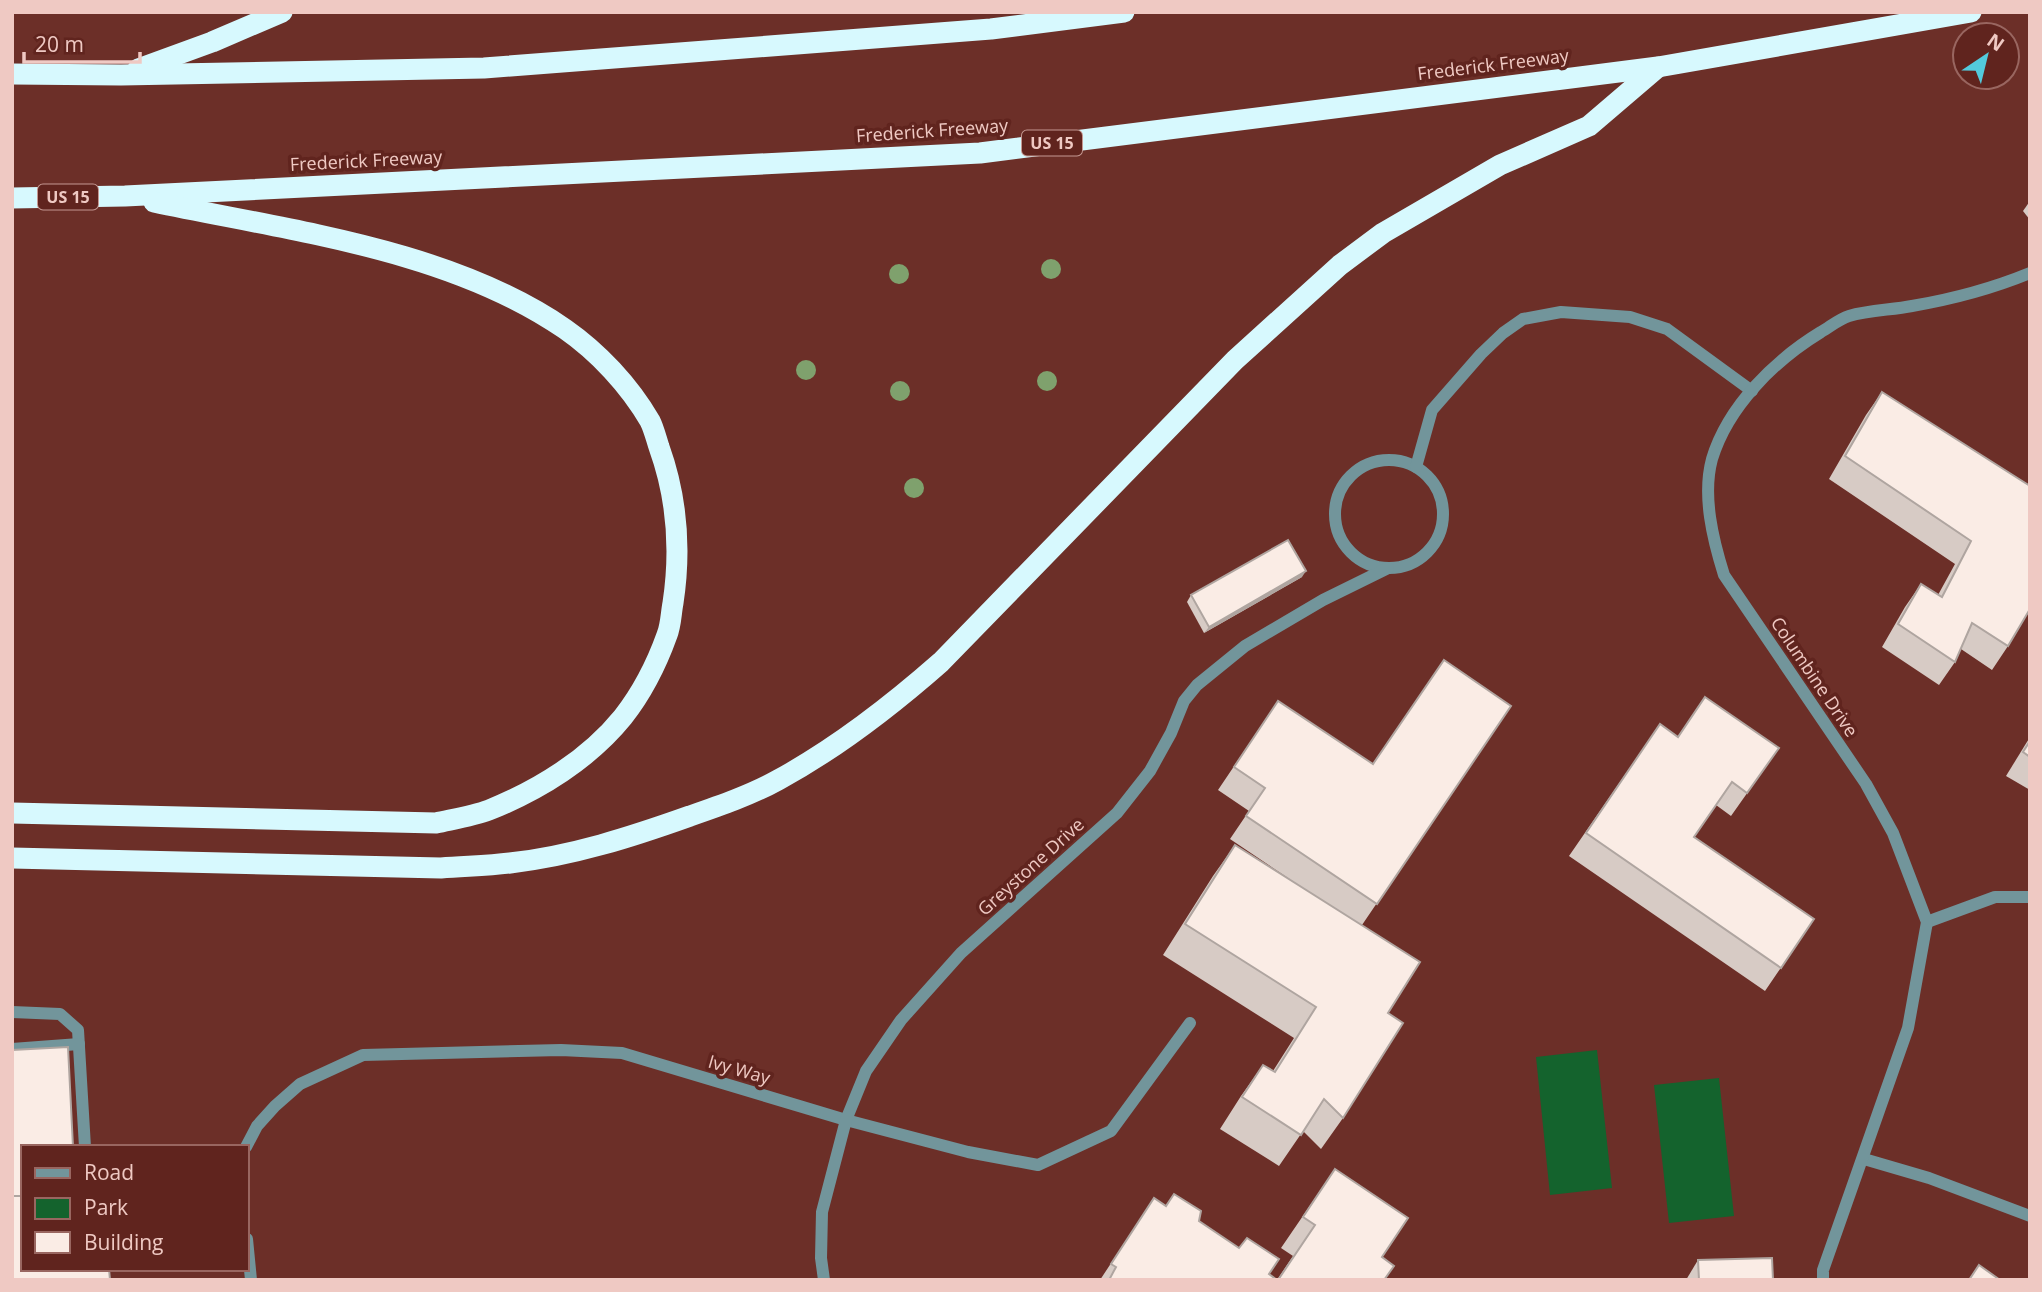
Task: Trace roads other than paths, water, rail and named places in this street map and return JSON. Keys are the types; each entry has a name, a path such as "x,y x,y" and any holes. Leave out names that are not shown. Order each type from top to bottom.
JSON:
{"highway":[{"path":"121,75 212,42 282,12"},
{"path":"12,74 121,75 484,68 991,29 1124,12"},
{"name":"Frederick Freeway","path":"12,198 125,196 980,153 1658,67 1971,12"},
{"path":"12,858 441,868 510,863 582,850 640,834 777,781 843,739 904,695 941,662 1235,360 1340,265 1383,233 1500,165 1589,126 1658,67"},
{"path":"12,813 436,822 487,811 540,787 590,751 623,717 652,669 668,633 677,574 676,521 668,472 651,423 631,392 598,356 567,330 523,302 475,280 410,258 125,196"}],"street":[{"name":"Columbine Drive","path":"1927,922 1893,833 1871,794 1724,575 1714,543 1710,508 1709,480 1712,460 1726,427 1769,370 1800,345 1847,317 1916,306 1992,289 2030,273"},
{"path":"1388,568 1370,564 1354,556 1343,542 1336,525 1335,508 1340,490 1350,475 1364,465 1382,460 1399,461 1416,467 1432,410 1481,354 1523,318 1561,312 1630,317 1667,329 1752,391"},
{"name":"Greystone Drive","path":"824,1280 821,1258 822,1212 846,1120 866,1071 901,1020 961,953 1117,813 1150,771 1171,733 1184,701 1197,685 1245,646 1323,600 1388,568 1421,558 1434,545 1441,529 1443,511 1439,493 1430,478 1416,467"},
{"path":"1823,1280 1824,1270 1908,1028 1927,922 1995,897 2030,897"},
{"path":"12,1012 60,1014 78,1030 85,1145"},
{"name":"Ivy Way","path":"247,1145 257,1126 300,1084 363,1055 561,1050 622,1053 846,1120 968,1153 1038,1165 1111,1131 1190,1023"},
{"path":"12,1049 79,1044"},
{"path":"1864,1159 1929,1178 2030,1216"},
{"path":"248,1249 251,1280"}]}
